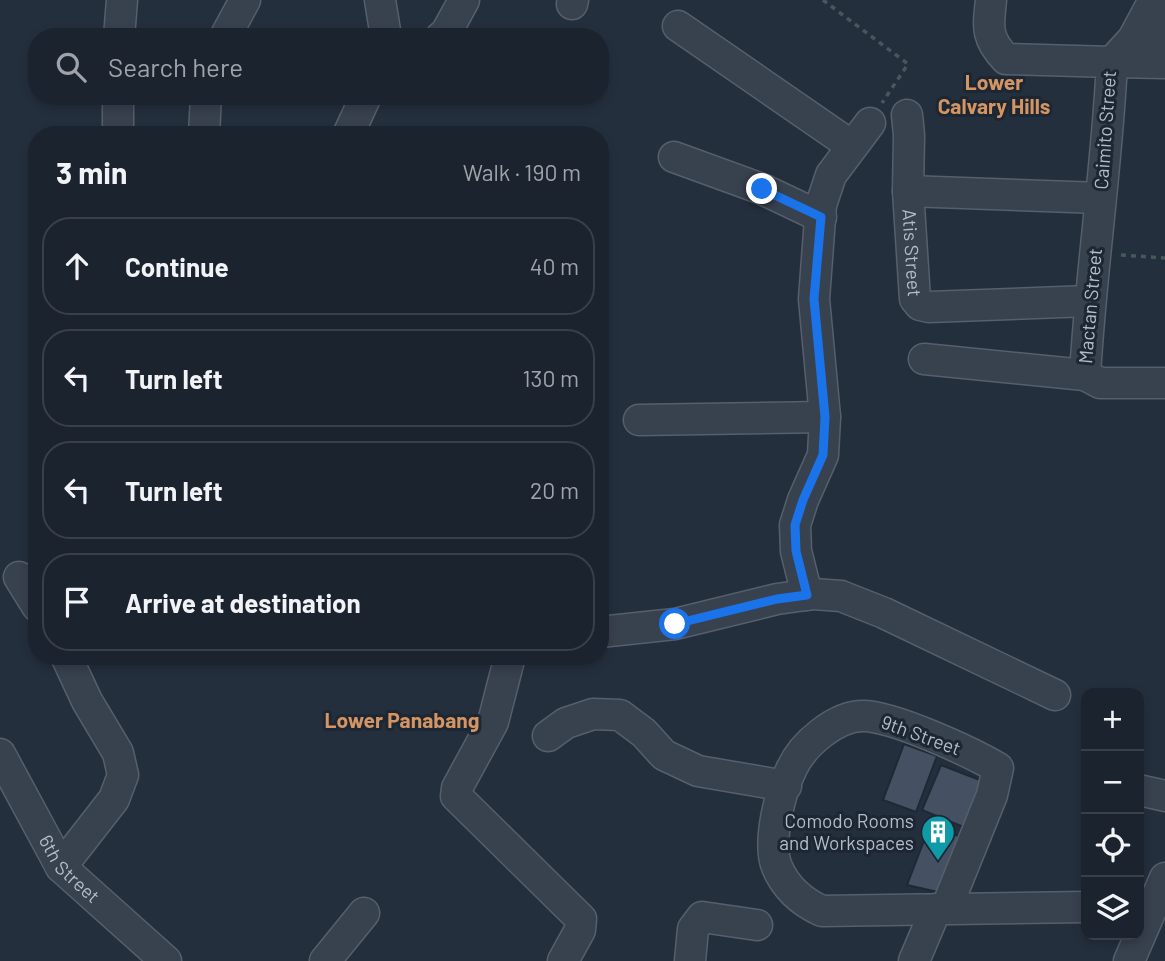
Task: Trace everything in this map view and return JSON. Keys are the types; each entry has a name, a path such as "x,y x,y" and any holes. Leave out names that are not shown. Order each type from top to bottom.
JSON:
{"street":[{"path":"120,28 122,0"},
{"path":"230,28 245,0"},
{"path":"380,0 385,28"},
{"path":"449,28 464,0"},
{"name":"Caimito Street","path":"991,0 988,29 993,45 1006,59 1112,62 1100,198"},
{"path":"1112,62 1133,39 1154,0"},
{"path":"1112,62 1158,63 1165,24"},
{"path":"678,26 852,146"},
{"path":"118,105 118,126"},
{"path":"204,126 205,105"},
{"path":"352,126 362,105"},
{"name":"Atis Street","path":"906,115 915,299 920,305 929,307 1089,301"},
{"path":"807,595 796,551 795,525 823,455 825,417 814,299 821,205 831,174 870,123"},
{"path":"674,158 762,189 821,217"},
{"path":"908,191 1100,198"},
{"name":"Mactan Street","path":"1100,198 1089,301 1085,375 1100,383 1165,383"},
{"path":"925,359 1085,375"},
{"path":"639,420 825,417"},
{"path":"19,577 28,592"},
{"path":"609,631 675,624 777,599 807,595 841,596 884,613 1055,695"},
{"path":"61,867 114,799 123,775 118,753 87,701 70,665"},
{"path":"508,665 493,722 457,788 456,796 581,919 580,930 563,961"},
{"path":"548,736 566,723 593,715 620,715 644,733 664,755 698,771 786,786"},
{"name":"9th Street","path":"941,909 992,795 998,768 976,754 881,718 861,716 844,720 824,731 792,767 776,823 773,847 777,866 787,884 804,902 822,911 1081,907"},
{"name":"6th Street","path":"0,754 61,867 166,961"},
{"path":"1144,791 1165,796"},
{"path":"1129,961 1165,878"},
{"path":"914,961 941,909"},
{"path":"325,961 364,913"},
{"path":"690,961 693,929 702,917 757,925"}],"path":[{"path":"824,0 908,64 870,123"},
{"path":"1094,252 1165,258"}],"building":[{"path":"904,744 937,756 916,812 883,800"},
{"path":"941,765 985,782 966,828 922,810"},
{"name":"Comodo Rooms and Workspaces","path":"930,825 969,840 947,894 907,885"}],"place":[{"name":"Comodo Rooms and Workspaces","path":"938,862"}],"district":[{"name":"Lower Calvary Hills","path":"994,95"},
{"name":"Lower Panabang","path":"402,721"}],"route":[{"path":"675,624 777,599 807,595 796,551 795,525 823,455 825,417 814,299 821,217 762,189"}]}
